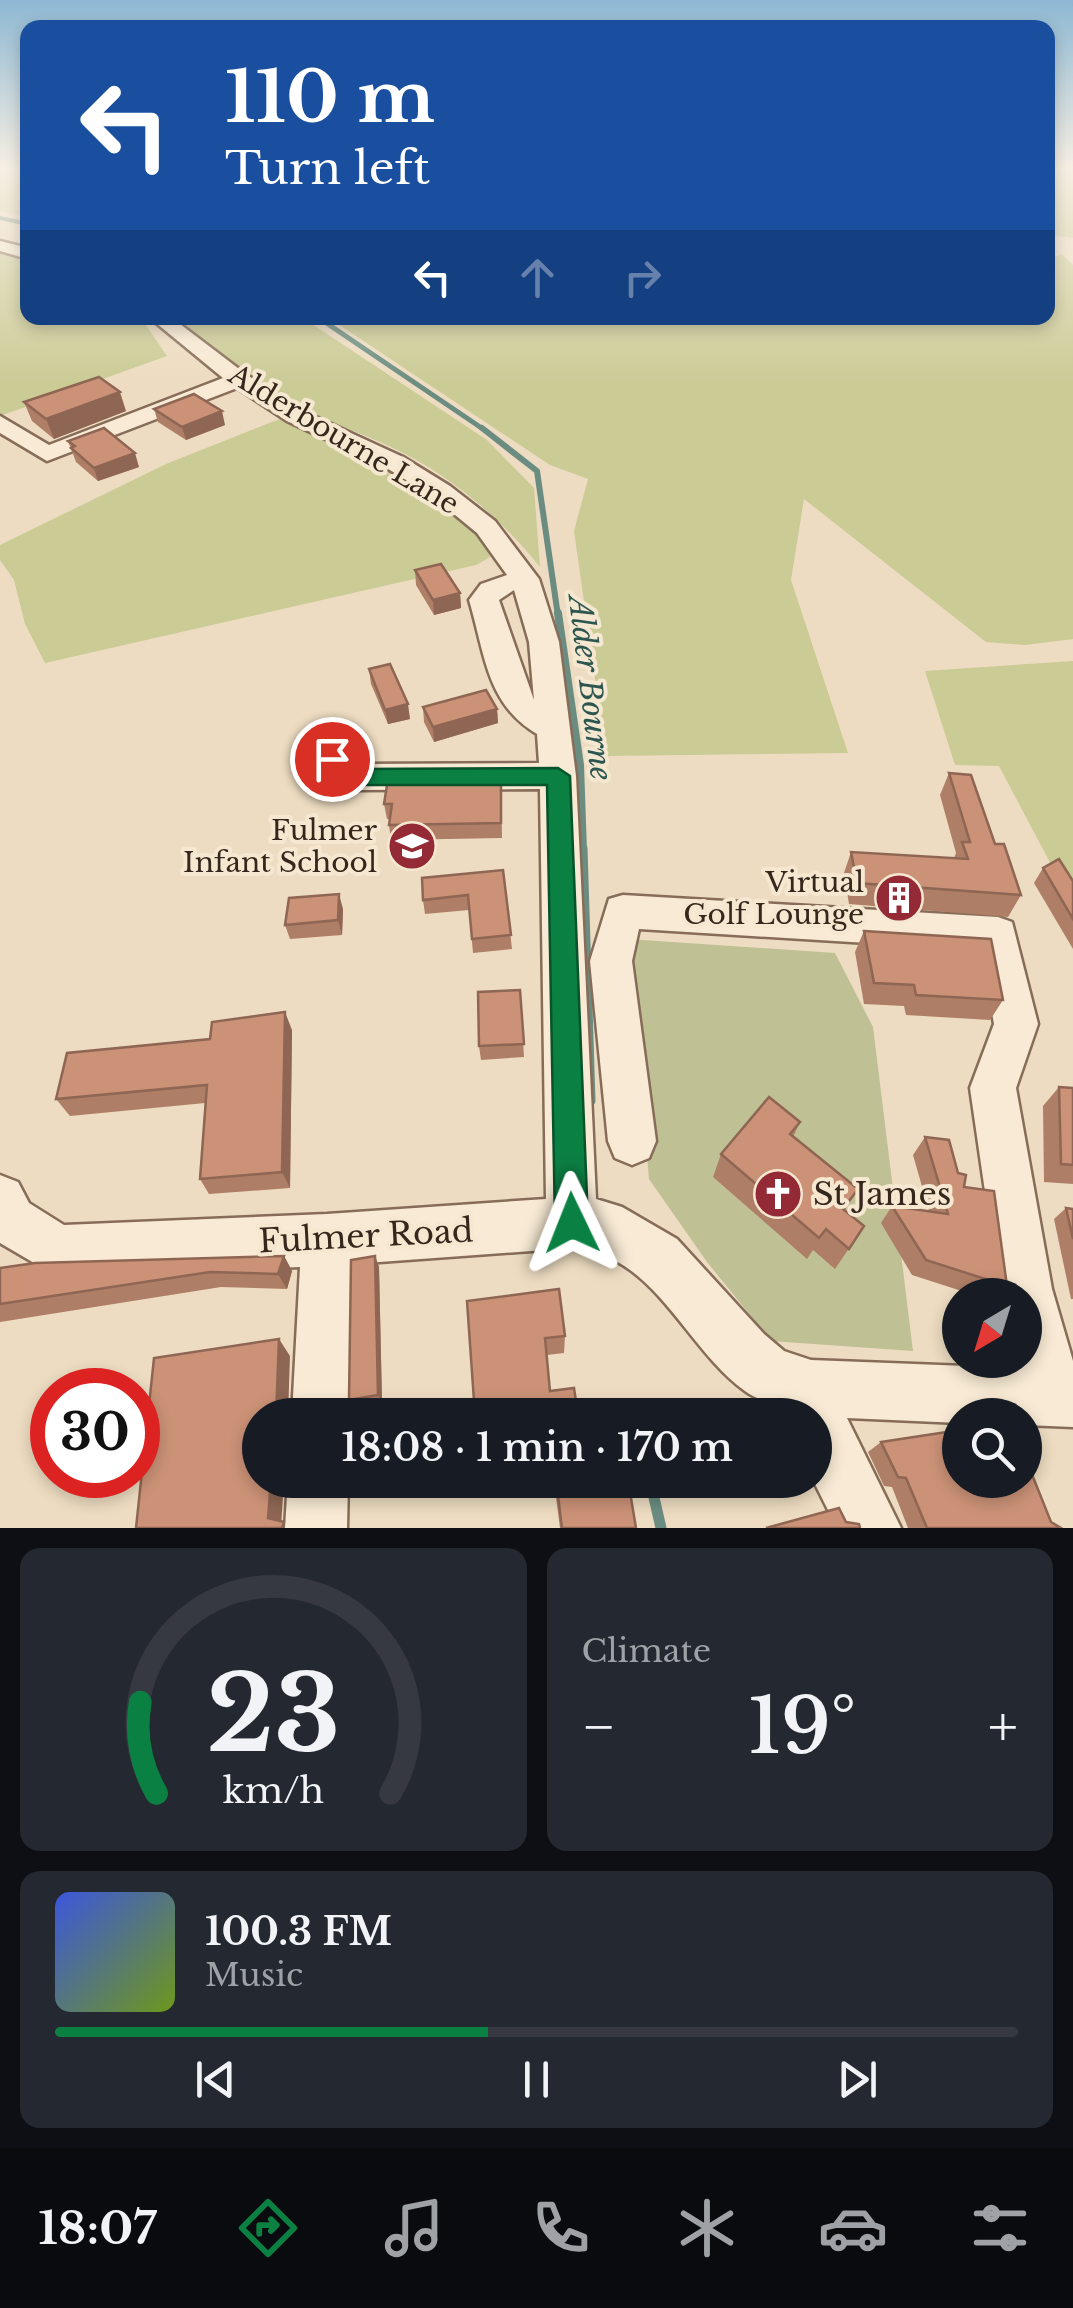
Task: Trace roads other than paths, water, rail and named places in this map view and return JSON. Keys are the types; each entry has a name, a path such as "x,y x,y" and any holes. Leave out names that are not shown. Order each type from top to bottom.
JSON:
{"street":[{"name":"Alderbourne Lane","path":"169,325 239,380 295,416 394,462 441,491 486,526 525,579 544,642 558,776 572,1223"},
{"path":"0,423 46,454 239,380"},
{"path":"525,579 488,591 484,600 514,699 526,714 553,728"},
{"path":"328,744 336,768 357,777 558,776"},
{"path":"632,1141 611,961 622,911 998,934 1016,1024 993,1088 1025,1289 1065,1399"},
{"name":"Fulmer Road","path":"0,1200 10,1221 58,1251 327,1240 572,1223 604,1225 659,1257 744,1354 768,1374 810,1388 1065,1399"},
{"path":"321,1398 327,1240"},
{"path":"810,1388 826,1442 870,1528"},
{"path":"316,1528 317,1498"}],"waterway":[{"name":"Alder Bourne","path":"329,325 485,430"},
{"name":"Alder Bourne","path":"485,430 537,471 558,616"},
{"name":"Alder Bourne","path":"558,613 580,765 583,851"},
{"name":"Alder Bourne","path":"583,848 591,1101"},
{"name":"Alder Bourne","path":"654,1498 661,1528"}],"place":[{"name":"Fulmer Infant School","path":"412,846"},
{"name":"Virtual Golf Lounge","path":"899,898"},
{"name":"St James","path":"778,1194"}]}
